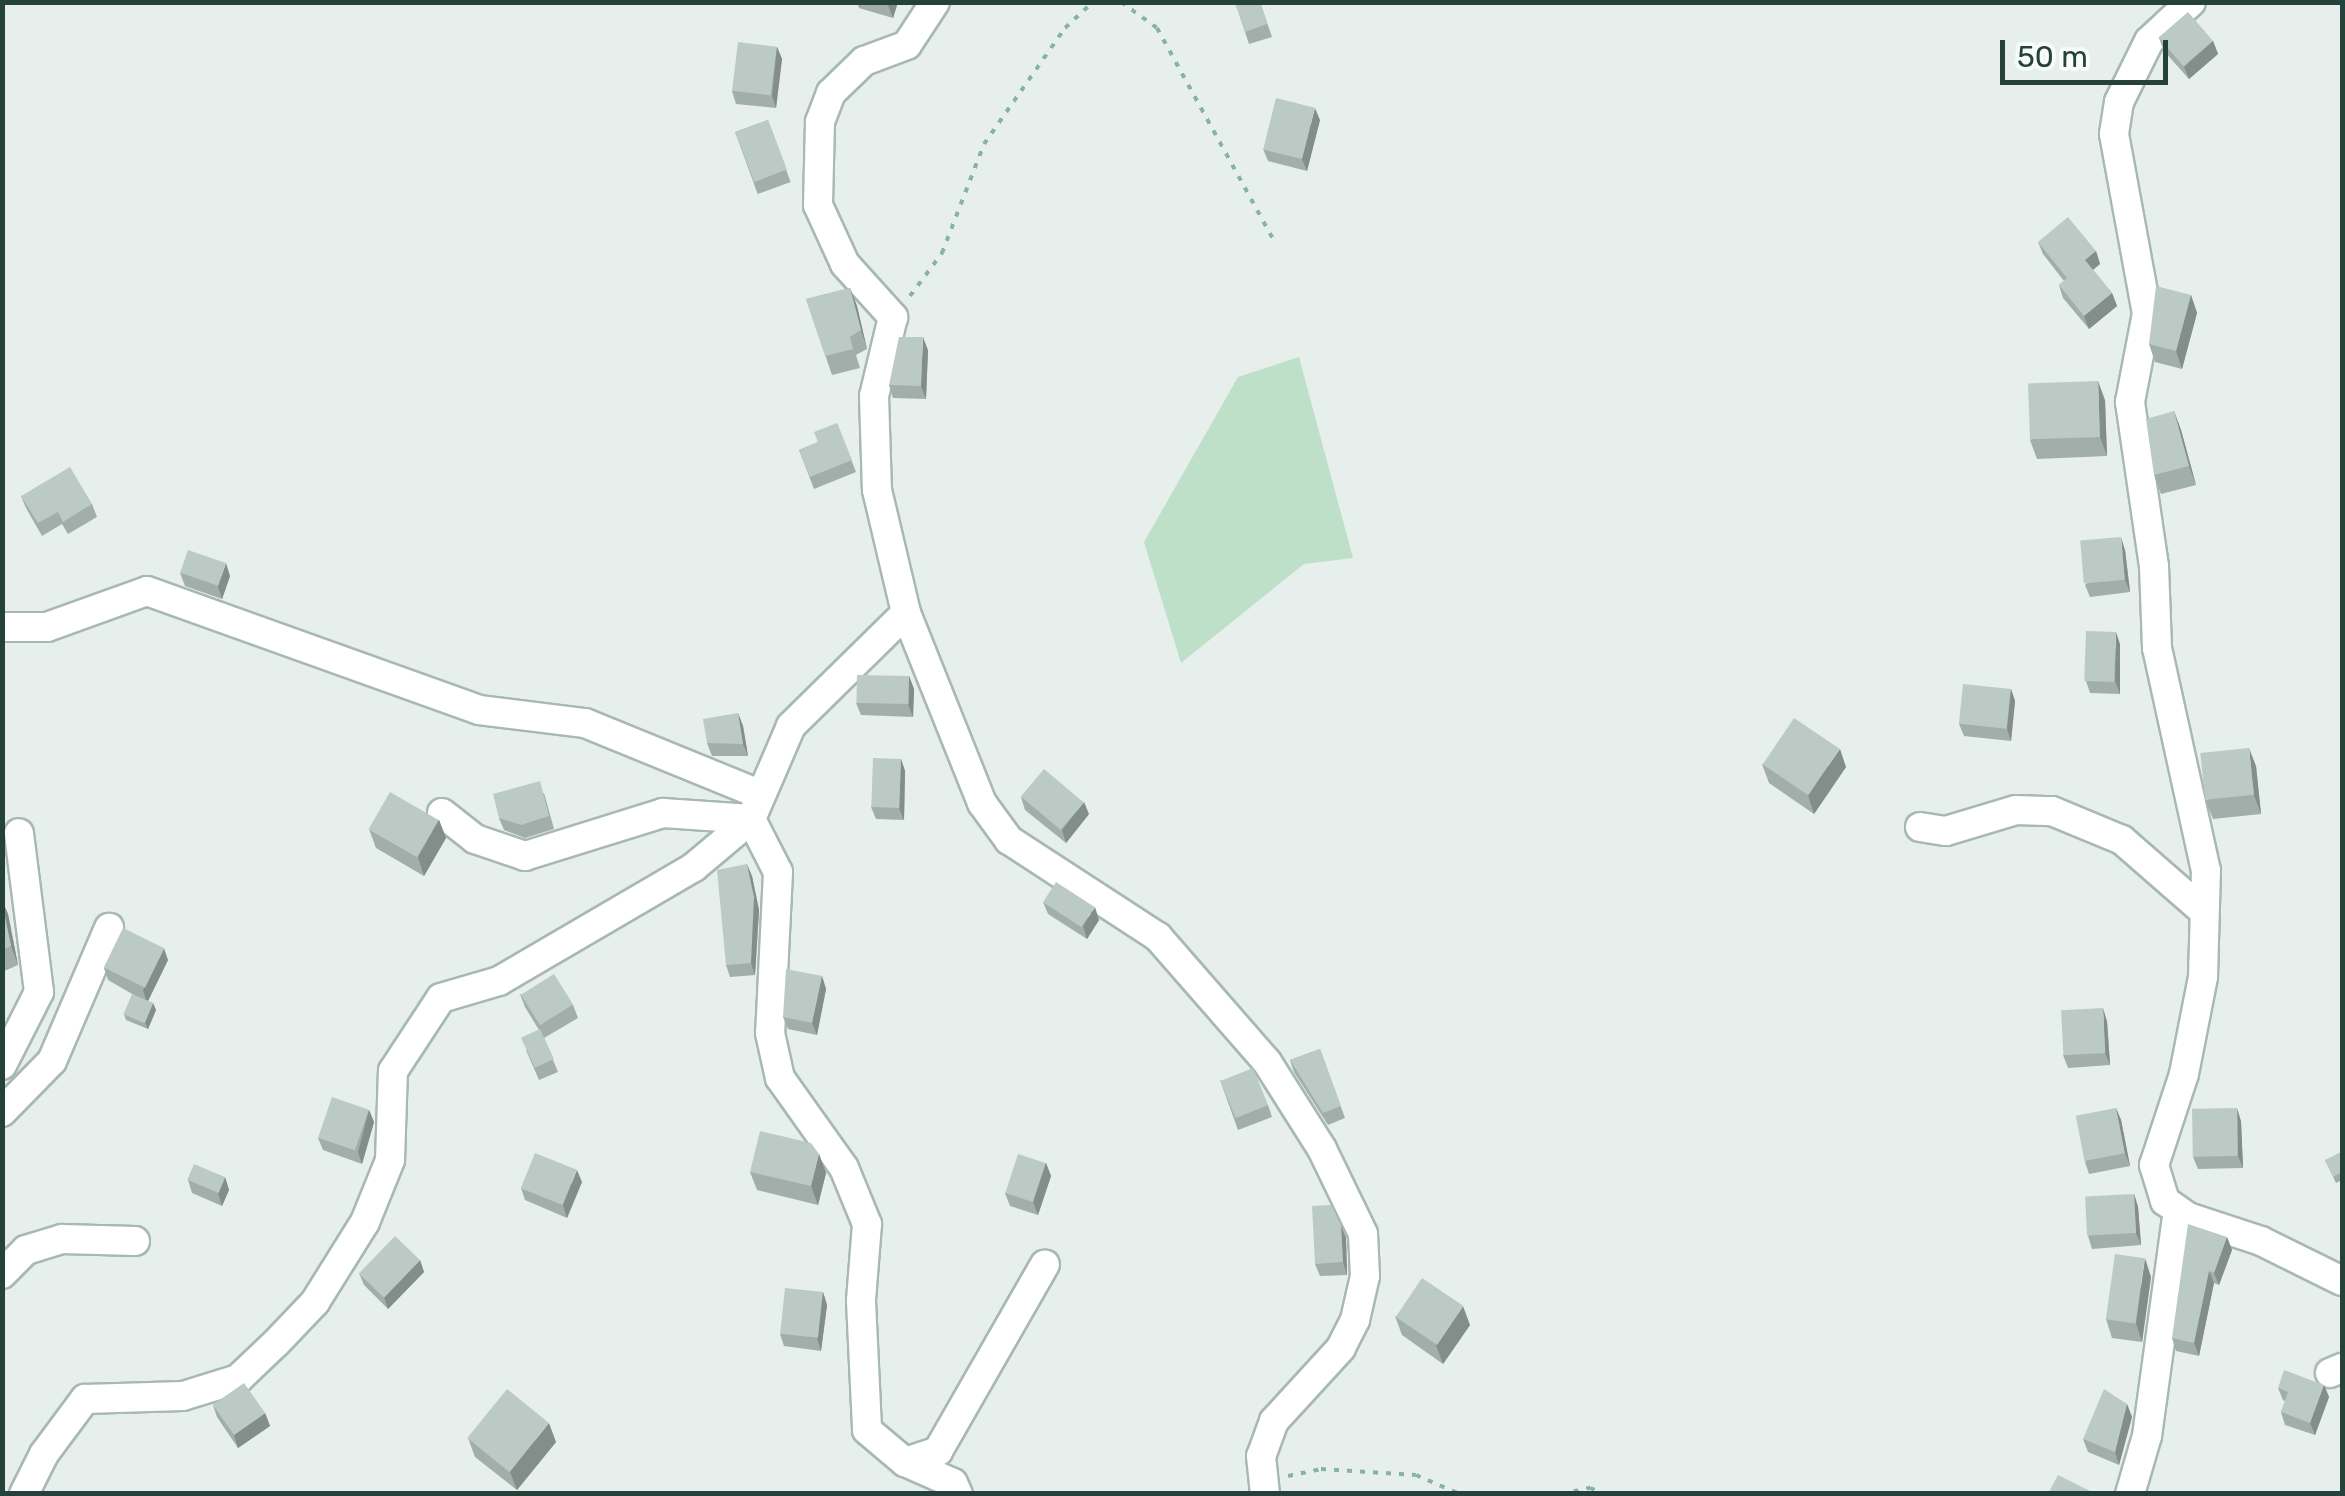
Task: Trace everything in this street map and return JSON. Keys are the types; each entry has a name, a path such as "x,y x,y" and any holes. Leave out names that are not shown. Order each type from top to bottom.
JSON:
{"street":[{"path":"935,2 908,45 864,61 831,94 820,122 818,206 845,264 893,317 872,432 877,490 906,614 982,803 1009,840 1158,938 1267,1062 1322,1150 1363,1234 1365,1276 1355,1320 1342,1348 1274,1421 1262,1456 1272,1489"},
{"path":"2192,2 2149,41 2119,102 2114,134 2146,313 2130,402 2138,488 2154,566 2162,688 2206,870 2203,977 2184,1074 2154,1165 2165,1202 2178,1211 2342,1280"},
{"path":"2,627 48,626 147,592 478,710 585,723 756,807 778,872 770,1032 780,1078 844,1168 867,1224 861,1301 867,1430 905,1462 953,1483 958,1494"},
{"path":"24,1494 44,1454 85,1400 182,1396 238,1379 314,1302 365,1222 390,1160 393,1070 441,998 500,981 537,961 594,920 694,867 756,807 791,726 906,614"},
{"path":"442,814 475,840 526,856 664,813 756,807"},
{"path":"1920,827 1946,831 2016,810 2052,812 2122,840 2202,909"},
{"path":"2,1064 39,992 20,833"},
{"path":"2,1112 52,1062 109,928"},
{"path":"2130,1494 2146,1436 2178,1211"},
{"path":"2,1274 26,1250 62,1239 135,1242"},
{"path":"905,1462 938,1452 1045,1264"}],"path":[{"path":"893,317 942,253 984,144 1065,28 1092,2"},
{"path":"1121,2 1157,28 1274,240"},
{"path":"1272,1489 1289,1475 1321,1470 1416,1475 1460,1494"},
{"path":"1561,1494 1590,1488 1606,1494"}],"green space":[{"path":"1299,357 1353,558 1304,564 1181,663 1144,542 1238,377"}],"building":[{"path":"1260,2 1267,24 1245,32 1236,5"},
{"path":"2188,12 2213,41 2183,66 2159,38"},
{"path":"738,42 777,47 771,95 732,91"},
{"path":"1276,98 1315,108 1302,159 1263,149"},
{"path":"768,120 787,169 754,182 735,133"},
{"path":"2068,217 2096,251 2085,260 2112,293 2084,316 2059,285 2067,278 2038,242"},
{"path":"2156,286 2191,295 2176,351 2149,344"},
{"path":"850,288 861,330 850,337 853,349 825,356 806,299"},
{"path":"899,337 923,337 921,386 889,385"},
{"path":"2098,381 2100,437 2030,439 2028,383"},
{"path":"2174,411 2189,466 2154,475 2146,419"},
{"path":"837,423 852,460 810,477 799,450 818,442 814,432"},
{"path":"70,467 92,504 63,522 58,512 38,523 21,496"},
{"path":"2121,537 2125,580 2084,583 2080,541"},
{"path":"188,550 226,563 218,586 180,573"},
{"path":"2086,631 2116,632 2114,682 2084,681"},
{"path":"857,675 909,676 909,704 857,703"},
{"path":"1963,684 2011,689 2007,729 1959,724"},
{"path":"738,713 743,744 707,743 703,719"},
{"path":"1794,718 1840,749 1808,795 1763,764"},
{"path":"2249,748 2254,795 2205,800 2200,753"},
{"path":"873,758 901,759 899,808 871,807"},
{"path":"1044,769 1084,802 1061,830 1021,797"},
{"path":"540,781 549,816 521,825 499,818 493,794"},
{"path":"390,792 438,820 417,857 368,829"},
{"path":"747,864 754,897 751,963 726,965 717,870"},
{"path":"1056,882 1095,907 1082,927 1043,902"},
{"path":"2,904 11,946 2,950"},
{"path":"123,928 164,948 145,988 104,968"},
{"path":"786,969 822,976 812,1023 783,1017"},
{"path":"554,974 573,1005 540,1025 521,995"},
{"path":"132,994 153,1003 145,1023 123,1014"},
{"path":"2103,1008 2105,1053 2063,1055 2061,1010"},
{"path":"540,1029 554,1059 535,1068 521,1038"},
{"path":"1320,1049 1341,1106 1323,1113 1290,1060"},
{"path":"1253,1068 1268,1105 1236,1118 1221,1081"},
{"path":"332,1097 369,1110 355,1150 318,1138"},
{"path":"2116,1108 2125,1153 2085,1161 2076,1116"},
{"path":"2237,1108 2238,1156 2193,1157 2192,1109"},
{"path":"760,1131 811,1143 819,1154 811,1186 750,1172"},
{"path":"2341,1152 2342,1172 2333,1177 2325,1160"},
{"path":"535,1153 577,1170 562,1205 521,1188"},
{"path":"1018,1154 1046,1163 1033,1202 1005,1193"},
{"path":"194,1164 225,1177 219,1193 187,1180"},
{"path":"2134,1194 2136,1233 2087,1236 2085,1197"},
{"path":"1331,1205 1341,1226 1343,1262 1315,1264 1312,1206"},
{"path":"2188,1224 2227,1237 2214,1273 2209,1271 2194,1343 2172,1338"},
{"path":"395,1236 420,1260 384,1298 359,1273"},
{"path":"2115,1254 2145,1258 2136,1324 2106,1319"},
{"path":"1422,1278 1463,1306 1437,1345 1396,1317"},
{"path":"785,1288 823,1292 818,1338 780,1334"},
{"path":"2284,1370 2324,1385 2310,1423 2281,1412 2288,1392 2278,1388"},
{"path":"244,1383 265,1413 234,1435 213,1405"},
{"path":"507,1389 549,1423 509,1472 467,1438"},
{"path":"2104,1389 2127,1404 2115,1452 2083,1439"},
{"path":"2058,1475 2094,1493 2094,1494 2049,1492"}]}
